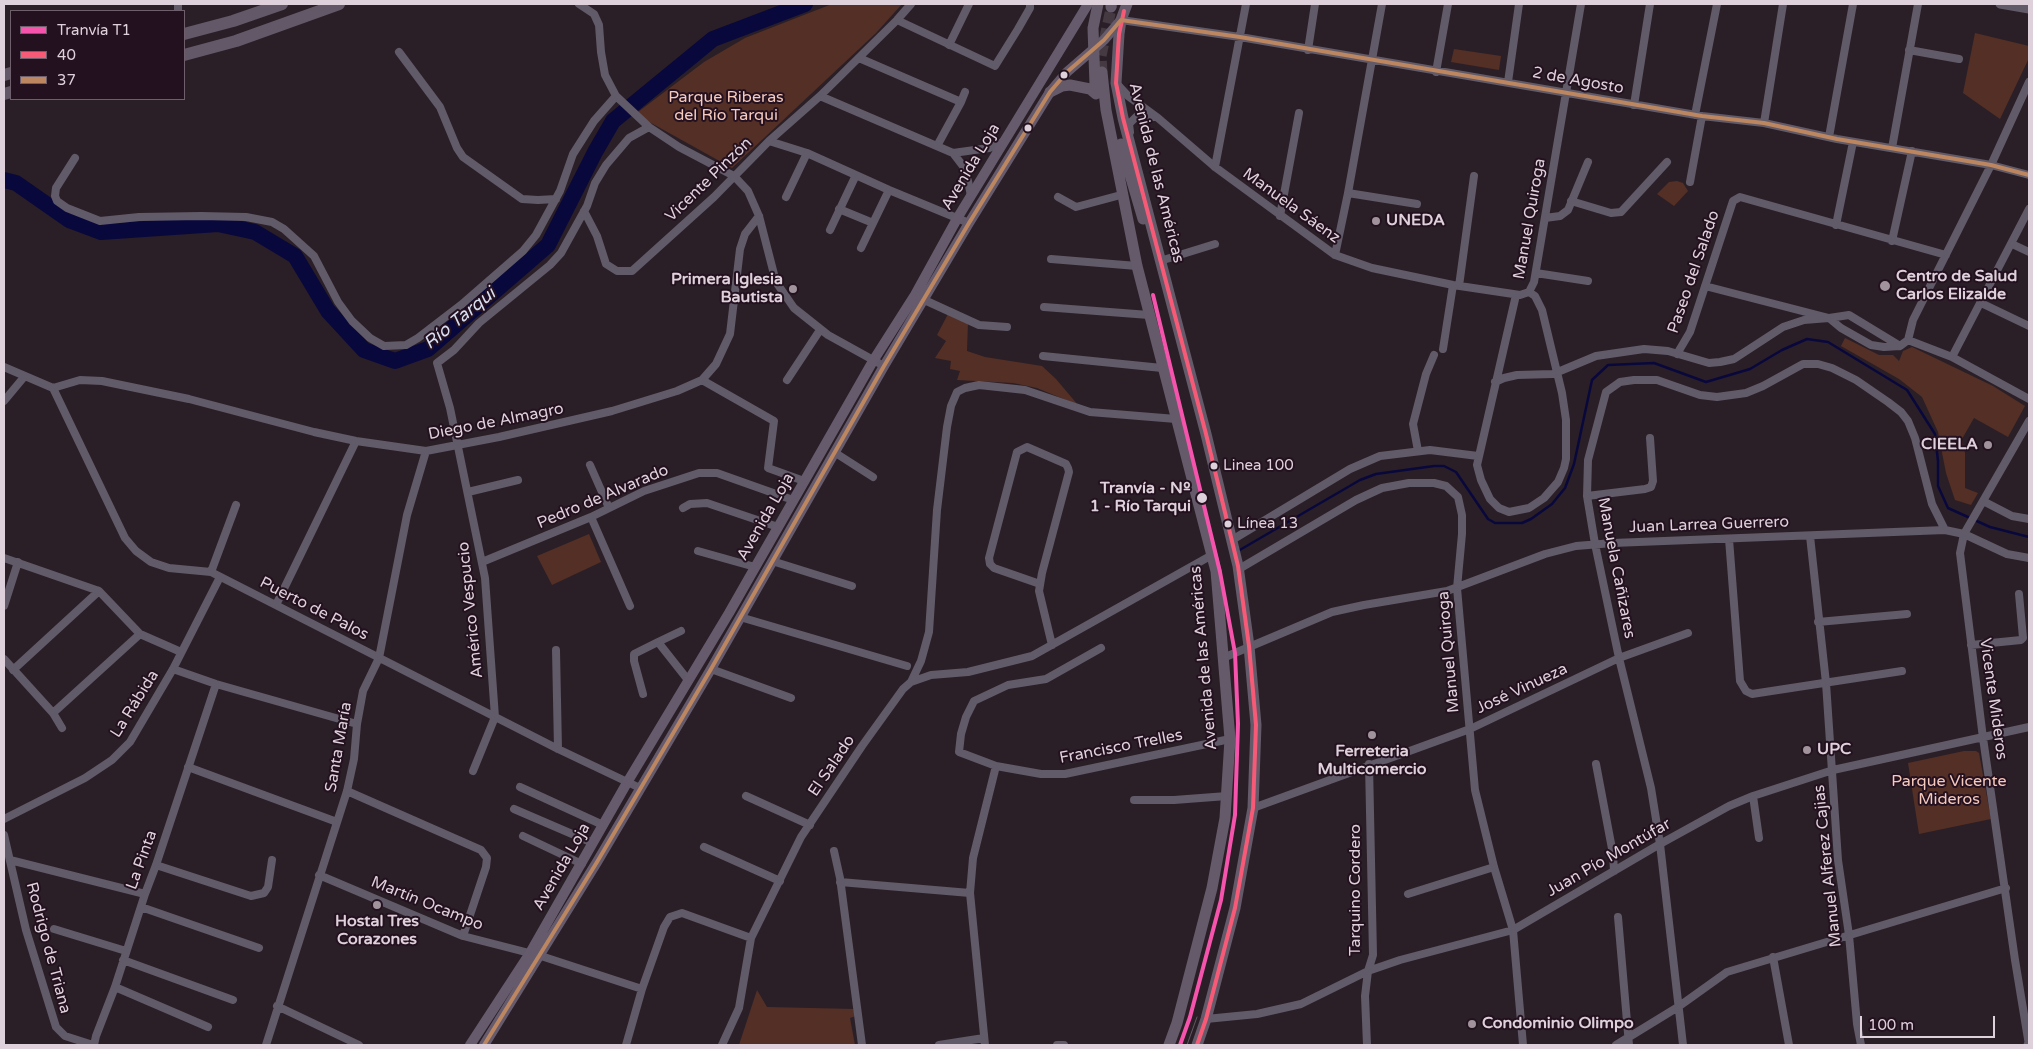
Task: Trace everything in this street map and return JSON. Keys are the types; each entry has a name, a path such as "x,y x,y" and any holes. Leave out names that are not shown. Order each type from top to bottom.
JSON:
{"highway":[{"path":"185,34 232,21 282,4"},
{"path":"185,55 236,40 338,4"}],"main road":[{"name":"Avenida Loja","path":"484,1045 541,956 711,669 884,366 958,217 1088,4"},
{"name":"Avenida de las Américas","path":"1098,4 1093,28 1096,94 1118,196 1132,240"},
{"name":"Avenida de las Américas","path":"1127,4 1121,20 1116,82 1233,543 1249,646 1256,725 1252,808 1235,908 1206,1019 1197,1045"},
{"name":"Avenida Loja","path":"470,1045 530,953 873,361 969,223 1050,92 1066,72 1093,50 1121,20"},
{"name":"Avenida de las Américas","path":"1168,292 1128,171 1104,72 1106,110 1137,266 1162,368 1213,557 1217,581 1230,740 1225,818 1212,888 1177,1022 1169,1045"},
{"path":"1050,92 1062,86 1070,85 1090,88 1096,94"}],"street":[{"path":"579,4 594,14 599,25 605,75 616,96 649,127 679,147 734,176 748,191 759,216 773,273 781,291 800,315 820,330 884,366"},
{"name":"Vicente Pinzón","path":"584,211 597,236 606,264 617,271 632,271 714,198 769,141 820,96 911,4"},
{"path":"949,45 969,4"},
{"path":"897,20 995,66 1030,8 1030,4"},
{"path":"1215,167 1246,4"},
{"path":"1308,50 1316,4"},
{"path":"1335,255 1382,4"},
{"path":"1436,72 1448,4"},
{"path":"1508,82 1519,4"},
{"name":"Manuel Quiroga","path":"1478,456 1516,295 1529,292 1533,286 1536,273 1581,4"},
{"path":"1634,104 1650,4"},
{"path":"1690,182 1717,4"},
{"path":"1764,123 1783,4"},
{"path":"1829,137 1853,4"},
{"path":"1892,148 1918,4"},
{"path":"2000,4 2029,9"},
{"name":"2 de Agosto","path":"1121,20 1240,37 1699,116 1764,123 1852,142 1991,165 2029,175"},
{"path":"1909,50 1959,59"},
{"path":"399,52 440,107 457,148 463,157 522,198 538,200 556,198"},
{"path":"859,58 961,102"},
{"name":"Manuela Sáenz","path":"1116,82 1128,96 1158,118 1215,167 1335,255 1372,268 1456,286 1516,295"},
{"path":"1705,286 1829,318 1841,328 1871,345 1884,347 1900,346 1908,340 1913,320 1991,165 2029,82"},
{"path":"937,146 965,92"},
{"path":"75,158 56,188 55,196 57,202 82,215 100,221 139,217 246,217 272,222 284,229 314,256 338,302 352,321 370,338 384,346 406,345 468,299 523,251 536,235 556,198 573,154 594,121 616,96"},
{"path":"820,96 953,153 963,166 971,196"},
{"path":"1280,216 1298,113"},
{"path":"1132,151 1129,124 1136,117 1144,114 1158,118"},
{"path":"584,211 595,183 606,165 629,138 649,127"},
{"path":"769,141 807,153 888,190 969,223"},
{"path":"953,153 989,148 1003,142"},
{"path":"1836,224 1852,142"},
{"path":"1892,241 1912,151"},
{"path":"786,197 807,153"},
{"path":"1545,218 1562,215 1570,207 1588,162"},
{"path":"1571,201 1611,213 1621,212 1667,162"},
{"path":"830,230 856,175"},
{"path":"1443,349 1456,286 1474,176"},
{"path":"861,248 888,190"},
{"path":"1348,193 1417,204"},
{"path":"1058,197 1076,207 1118,196"},
{"name":"Paseo del Salado","path":"1495,382 1517,376 1557,373 1586,359 1617,352 1652,349 1677,354 1690,332 1733,202 1736,199 1744,197 1946,255"},
{"path":"839,209 873,223"},
{"path":"1952,357 2029,209"},
{"name":"Américo Vespucio","path":"473,771 495,717 482,562 450,408 437,363 454,350 479,323 550,265 561,253 584,211"},
{"name":"Diego de Almagro","path":"52,388 80,380 102,382 189,399 314,432 356,441 426,451 612,411 678,391 702,380 716,364 730,334 740,249 745,234 759,216"},
{"path":"1160,261 1214,244"},
{"path":"2012,244 2029,252"},
{"path":"1051,259 1137,266"},
{"path":"1536,273 1588,281"},
{"path":"1233,543 1360,464 1380,456 1430,450 1478,456 1478,474 1494,504 1510,512 1529,508 1544,498 1562,475 1566,459 1566,420 1542,310 1535,296 1529,292"},
{"path":"919,297 979,325 1007,327"},
{"path":"1981,303 2029,326"},
{"path":"1044,307 1149,315"},
{"path":"1677,354 1709,363 1734,359 1783,327 1804,320 1848,315 1900,346"},
{"path":"787,380 820,330"},
{"path":"1908,340 1952,357 2029,398"},
{"path":"1418,451 1413,424 1426,374 1434,355"},
{"path":"1043,356 1162,368"},
{"name":"Manuela Cañizares","path":"1683,1045 1660,844 1651,788 1594,544 1587,496 1588,460 1606,392 1620,382 1657,380 1700,395 1717,397 1746,393 1803,364 1818,364 1832,368 1856,380 1901,412 1912,429 1932,504 1945,530"},
{"path":"4,367 52,388"},
{"path":"4,401 24,376"},
{"path":"702,380 774,421 768,468 804,481"},
{"name":"El Salado","path":"722,1045 739,1008 751,938 801,837 862,746 903,689 911,682 921,661 929,632 937,510 947,426 951,406 958,392 965,388 979,385 1026,390 1090,412 1176,419"},
{"name":"Puerto de Palos","path":"52,388 125,538 136,552 152,562 170,568 211,572 558,749 640,788"},
{"path":"1966,531 2028,426"},
{"path":"1587,496 1651,487 1653,481 1650,438"},
{"path":"276,605 356,441"},
{"path":"1040,584 994,568 990,564 989,558 1017,452 1028,447 1066,464 1069,472 1039,591 1052,645"},
{"name":"Santa María","path":"266,1045 347,791 354,759 357,724 363,690 379,658 408,515 426,451"},
{"path":"834,452 873,477"},
{"path":"590,465 609,508"},
{"name":"Pedro de Alvarado","path":"482,562 591,517 644,492 699,473 717,472 793,500"},
{"path":"468,492 518,480"},
{"name":"Manuel Quiroga","path":"1238,568 1375,490 1409,483 1434,483 1446,486 1454,492 1461,508 1462,534 1457,588 1475,790 1494,867 1513,930 1523,1045"},
{"path":"682,508 690,504 706,503 778,527"},
{"path":"1982,504 2012,516 2029,519"},
{"path":"211,572 236,505"},
{"path":"591,517 630,606"},
{"path":"1945,530 1966,531 2007,554 2029,558"},
{"name":"Juan Larrea Guerrero","path":"1223,658 1332,612 1376,602 1429,595 1457,588 1555,550 1594,544 1945,530"},
{"name":"Vicente Mideros","path":"1966,531 1960,553 1971,645 2028,1045"},
{"name":"Manuel Alferez Cajias","path":"1810,536 1826,683 1838,860 1849,935 1861,1045"},
{"path":"1729,539 1742,688 1752,694 1902,671"},
{"path":"698,551 754,568"},
{"path":"911,682 931,676 968,672 1032,656 1213,557"},
{"path":"4,558 99,591 140,634 181,652"},
{"path":"772,561 852,586"},
{"path":"4,606 18,562"},
{"name":"La Rábida","path":"4,819 85,778 112,760 130,742 172,669 220,577"},
{"path":"13,670 99,591"},
{"path":"1971,645 2021,640 2023,638 2019,594"},
{"path":"1818,622 1907,614"},
{"path":"740,617 907,666"},
{"path":"643,694 635,668 634,654 681,631"},
{"name":"José Vinueza","path":"1252,808 1369,764 1470,729 1620,658 1688,633"},
{"path":"52,713 140,634"},
{"path":"658,642 688,680"},
{"name":"Francisco Trelles","path":"1101,648 1046,679 1008,685 974,701 966,717 961,734 960,752 996,766 1041,774 1065,774 1230,740"},
{"path":"556,650 558,749"},
{"path":"4,659 52,713 62,728"},
{"path":"172,669 216,684 357,724"},
{"path":"711,669 791,698"},
{"name":"La Pinta","path":"94,1045 216,684"},
{"name":"Juan Pío Montúfar","path":"1206,1019 1257,1014 1301,1004 1368,971 1513,930 1660,844 1729,806 1753,796 1833,770 2029,728"},
{"name":"Tarquino Cordero","path":"1367,1045 1365,996 1368,971 1373,955 1369,764"},
{"path":"1596,764 1613,854 1614,871"},
{"path":"939,1045 985,1042 970,893 973,858 996,766"},
{"path":"188,767 338,822"},
{"path":"520,787 603,825"},
{"path":"347,791 481,850 487,858 486,867 463,936"},
{"path":"746,796 810,825"},
{"path":"1134,800 1174,800 1227,796"},
{"path":"1753,796 1759,838"},
{"path":"514,809 593,843"},
{"name":"Rodrigo de Triana","path":"4,836 26,930 56,1027 64,1036 94,1045"},
{"path":"523,836 582,864"},
{"path":"704,847 780,881"},
{"path":"834,851 840,882 862,1045"},
{"path":"10,860 145,894"},
{"path":"156,865 251,896 264,893 268,887 272,860"},
{"path":"1408,894 1494,867"},
{"name":"Martín Ocampo","path":"319,875 463,936 541,956 642,988"},
{"path":"840,882 970,893"},
{"path":"1616,1045 1629,1041 1727,972 2006,888"},
{"path":"140,907 259,948"},
{"path":"626,1045 642,988 664,927 670,917 682,913 751,938"},
{"path":"1618,917 1629,1041"},
{"path":"54,929 126,951"},
{"path":"1773,958 1789,1045"},
{"path":"123,960 233,1000"},
{"path":"115,987 208,1027"},
{"path":"277,1006 359,1045"},
{"path":"1057,1045 1064,1045"}],"green space":[{"name":"Parque Riberas del Río Tarqui","path":"832,4 902,4 876,33 732,168 644,119 638,112 704,62 745,38"},
{"path":"1975,33 2029,46 2029,58 2000,119 1963,93"},
{"path":"1454,49 1501,56 1499,70 1451,62"},
{"path":"1677,181 1683,183 1688,191 1674,206 1657,194 1669,182"},
{"path":"948,314 968,323 967,351 985,357 1042,366 1078,405 1037,388 1013,383 957,380 960,371 950,369 951,361 935,358 946,341 937,335"},
{"path":"1845,338 1879,355 1893,355 1899,361 1903,351 1912,347 1993,386 2025,406 2008,437 1974,418 1962,439 1965,453 1965,488 1978,493 1971,505 1955,500 1946,473 1938,432 1922,397 1899,379 1841,346"},
{"path":"589,534 601,562 552,585 537,556"},
{"name":"Parque Vicente Mideros","path":"1964,751 1976,751 1979,753 1991,819 1919,834 1908,763"},
{"path":"757,990 767,1007 855,1009 856,1016 850,1018 855,1045 739,1045"}],"waterway":[{"name":"Río Tarqui","path":"4,180 16,183 69,220 101,232 218,224 255,232 295,256 328,311 364,350 395,361 428,349 548,245 595,152 613,121 713,39 805,4"},
{"path":"1238,551 1360,480 1376,474 1434,466 1444,466 1456,472 1488,519 1495,523 1522,523 1552,504 1565,488 1574,464 1592,380 1608,365 1654,363 1706,382 1750,369 1782,350 1807,339 1828,342 1907,390 1935,434 1938,486 1948,508 1990,527 2029,537"}],"tunnel":[{"path":"1102,72 1101,56 1112,4"}],"tram line":[{"name":"T1","path":"1153,295 1220,572 1235,653 1238,724 1235,815 1221,900 1190,1017 1180,1045"},
{"path":"1187,1045 1197,1017"}],"transit line":[{"name":"40","path":"1124,11 1119,34 1116,83 1123,118 1206,434 1238,566 1249,646 1256,725 1253,808 1235,908 1206,1019 1197,1045"},
{"name":"37","path":"484,1045 597,862 711,669 884,366 1050,92 1067,72 1104,40 1121,20 1240,37 1702,116 1764,123 1837,139 1991,165 2029,175"}],"place":[{"name":"UNEDA","path":"1376,221"},
{"name":"Centro de Salud Carlos Elizalde","path":"1885,286"},
{"name":"Primera Iglesia Bautista","path":"793,289"},
{"name":"CIEELA","path":"1988,445"},
{"name":"Linea 100","path":"1214,466"},
{"name":"Tranvía - Nº 1 - Río Tarqui","path":"1202,498"},
{"name":"Línea 13","path":"1228,524"},
{"name":"Ferreteria Multicomercio","path":"1372,735"},
{"name":"UPC","path":"1807,750"},
{"name":"Hostal Tres Corazones","path":"377,905"},
{"name":"Condominio Olimpo","path":"1472,1024"}]}
